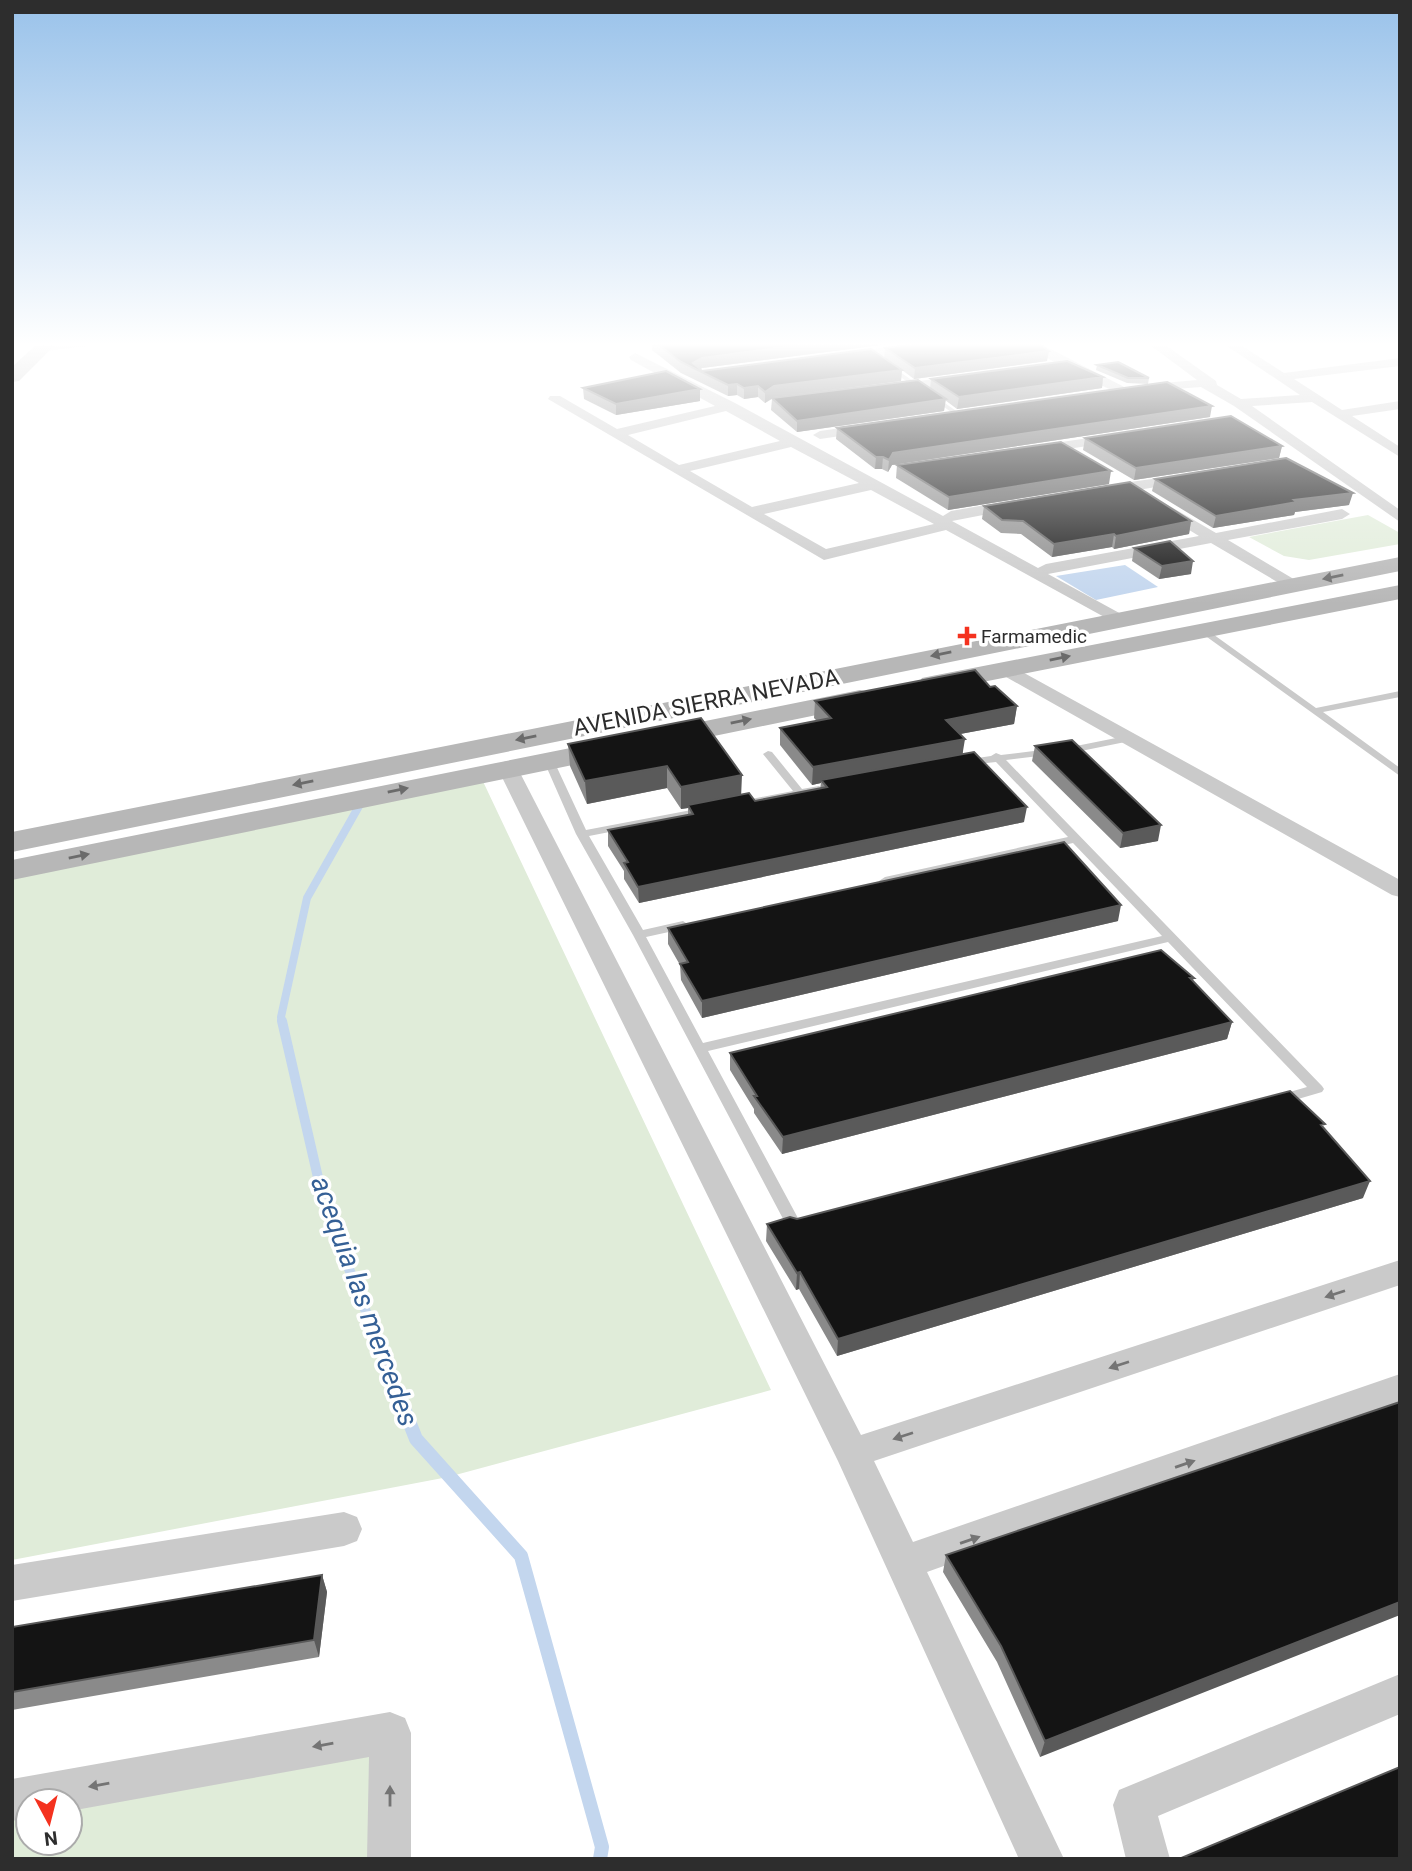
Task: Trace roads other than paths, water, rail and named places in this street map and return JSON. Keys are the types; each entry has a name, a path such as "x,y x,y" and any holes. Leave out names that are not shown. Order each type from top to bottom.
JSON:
{"main road":[{"name":"AVENIDA SIERRA NEVADA","path":"12,842 1400,564"},
{"name":"AVENIDA SIERRA NEVADA","path":"12,870 508,767 1400,592"}],"street":[{"path":"607,429 824,555 949,520 1033,502"},
{"path":"615,434 635,429"},
{"path":"770,429 873,485 949,520 1117,619"},
{"path":"820,435 860,429"},
{"path":"1275,429 1400,517"},
{"path":"1363,429 1400,453"},
{"path":"1021,452 1129,436"},
{"path":"677,470 793,442"},
{"path":"1062,446 1084,460"},
{"path":"1107,473 1291,585"},
{"path":"1088,493 1197,476"},
{"path":"750,512 873,485"},
{"path":"1046,569 1342,514"},
{"path":"1006,669 1400,890"},
{"path":"508,767 906,1562 989,1749 1042,1859"},
{"path":"852,1452 1400,1272"},
{"path":"906,1562 1400,1388"},
{"path":"12,1583 344,1529"},
{"path":"1148,1859 1134,1805 1400,1695"},
{"path":"12,1800 390,1733 389,1859"}],"lane":[{"path":"1203,630 1400,773"},
{"path":"1315,711 1400,694"},
{"path":"957,764 996,756 1081,748 1131,738"},
{"path":"768,754 800,793"},
{"path":"996,756 1317,1089 1264,1104"},
{"path":"548,759 582,834 639,935 794,1228 808,1224"},
{"path":"732,806 826,788"},
{"path":"582,834 718,808"},
{"path":"870,884 1074,839"},
{"path":"639,935 693,923"},
{"path":"699,1049 1169,938"}],"water":[{"path":"1125,565 1158,587 1096,600 1056,576"}],"waterway":[{"name":"acequia las mercedes","path":"282,1023 281,1017 307,898 363,799"},
{"name":"acequia las mercedes","path":"282,1021 325,1208 398,1393"},
{"name":"acequia las mercedes","path":"397,1391 416,1439 521,1556 602,1847 600,1859"}],"place":[{"name":"Farmamedic","path":"967,636"}]}
